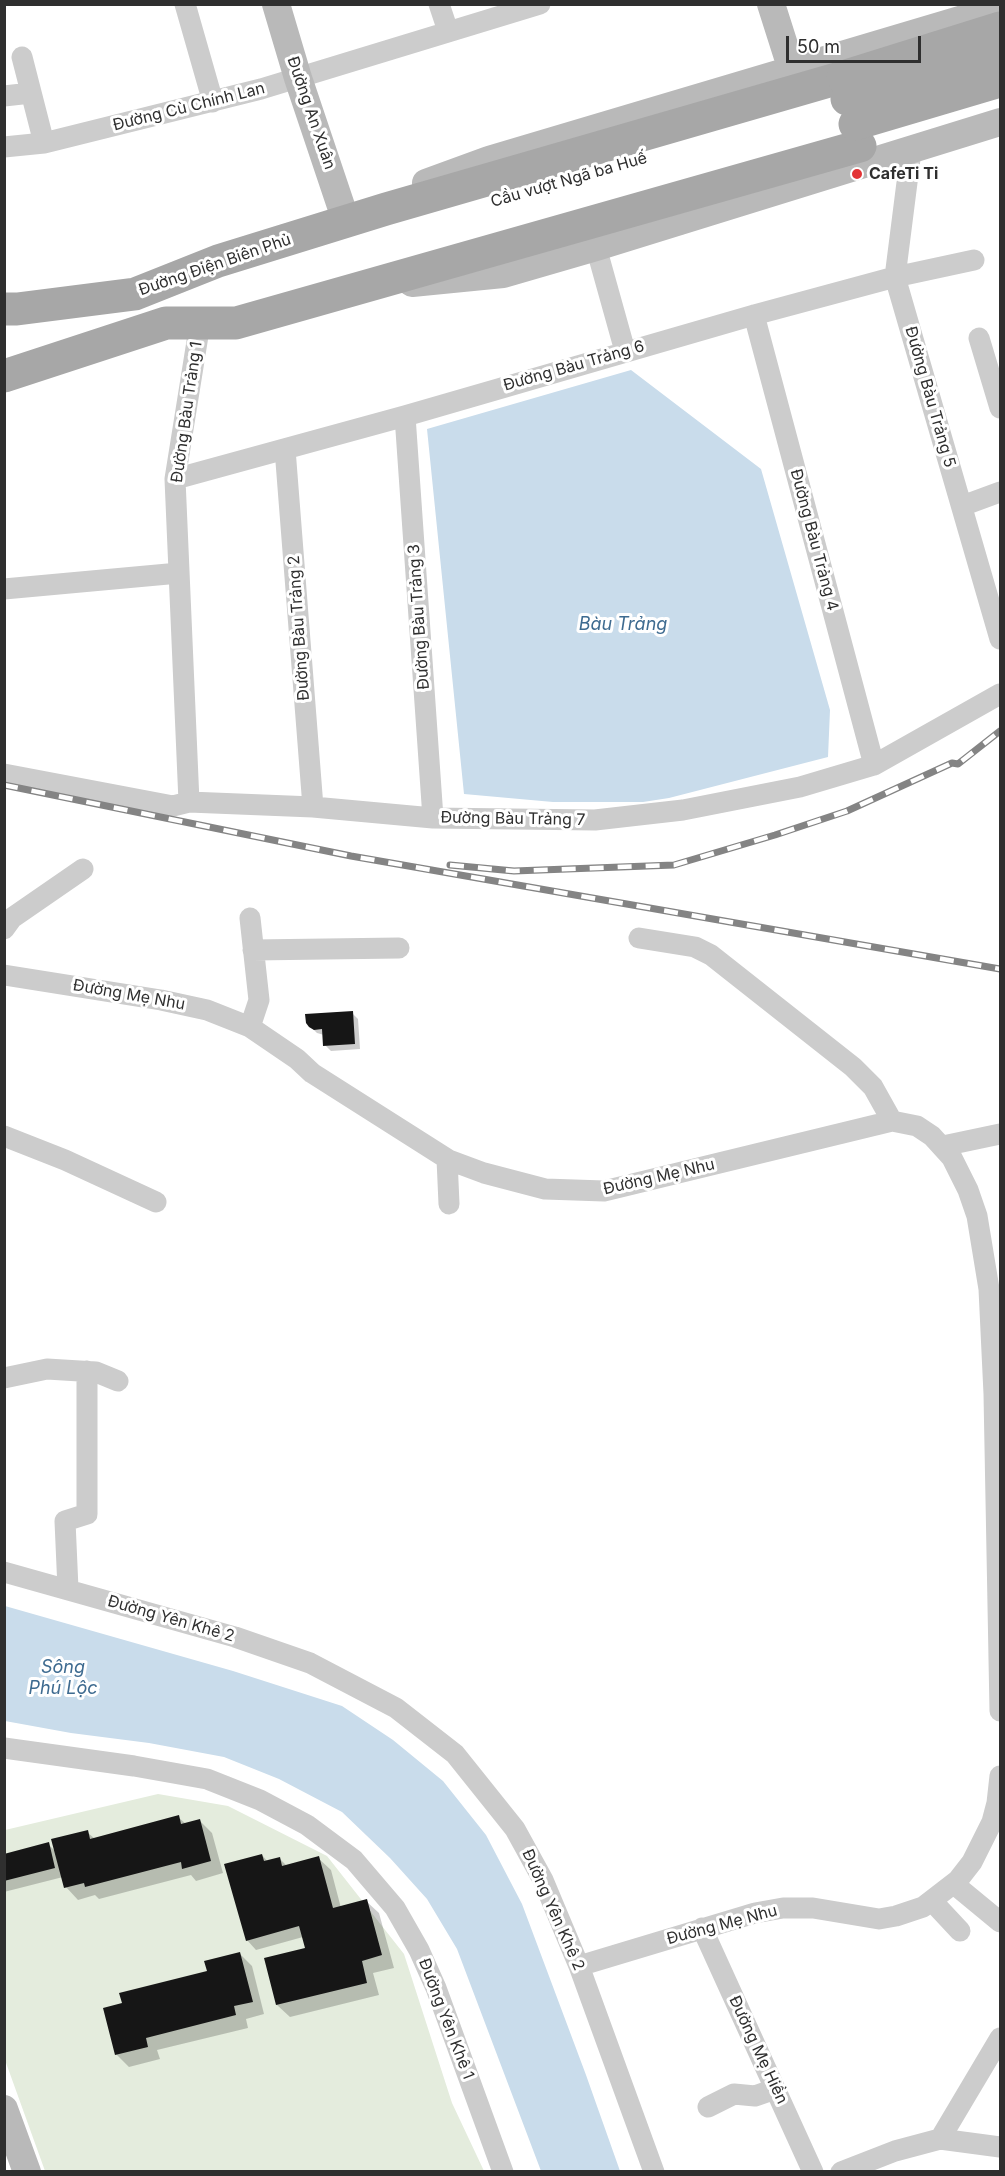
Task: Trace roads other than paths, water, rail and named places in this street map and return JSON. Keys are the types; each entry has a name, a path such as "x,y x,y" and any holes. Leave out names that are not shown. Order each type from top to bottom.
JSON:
{"main road":[{"name":"Cầu vượt Ngã ba Huế","path":"386,209 843,77 997,16"},
{"name":"Cầu vượt Ngã ba Huế","path":"166,323 225,292 1000,55"},
{"name":"Cầu vượt Ngã ba Huế","path":"135,294 225,292 1000,81"},
{"path":"4,376 166,323 236,323 860,146 1000,102"},
{"name":"Đường Điện Biên Phủ","path":"4,309 135,294 218,261 386,209"}],"street":[{"path":"185,4 213,102"},
{"name":"Đường An Xuân","path":"276,4 346,221"},
{"path":"439,4 448,31"},
{"name":"Đường Cù Chính Lan","path":"4,147 44,143 213,102 540,4"},
{"path":"771,4 792,70"},
{"path":"386,209 411,188 489,160 942,26 997,16"},
{"path":"942,26 931,39 930,84 943,113 959,127 988,126"},
{"path":"22,57 44,143"},
{"path":"4,96 31,93"},
{"path":"357,289 503,274 988,126"},
{"name":"Đường Bàu Trảng 5","path":"911,151 895,277 1000,639"},
{"path":"596,247 625,351"},
{"name":"Đường Bàu Trảng 6","path":"175,479 405,416 754,315 895,277 974,260"},
{"name":"Đường Bàu Trảng 4","path":"754,315 874,765"},
{"name":"Đường Bàu Trảng 1","path":"189,801 175,479 200,323"},
{"path":"979,338 999,400"},
{"name":"Đường Bàu Trảng 3","path":"405,416 433,818"},
{"name":"Đường Bàu Trảng 2","path":"285,449 313,807"},
{"path":"962,506 1000,492"},
{"path":"4,589 179,573"},
{"name":"Đường Bàu Trảng 7","path":"4,774 172,806 189,801 313,807 433,818 595,820 672,811 801,788 874,765 1000,694"},
{"path":"4,929 12,918 83,870"},
{"path":"250,918 259,1000 250,1027"},
{"path":"639,938 695,947 711,956 853,1067 873,1087 892,1121"},
{"path":"253,950 399,948"},
{"name":"Đường Mẹ Nhu","path":"4,975 161,1000 207,1010 250,1027 297,1059 312,1073 447,1159 484,1173 545,1189 604,1191 892,1121 917,1126 932,1136 943,1146 959,1171 973,1203 989,1289 994,1394 1000,1711"},
{"path":"943,1146 1000,1134"},
{"path":"4,1136 65,1160 156,1202"},
{"path":"447,1159 449,1204"},
{"path":"4,1378 47,1370 87,1371 96,1372 118,1381"},
{"path":"68,1589 65,1521 87,1514 87,1371"},
{"name":"Đường Yên Khê 2","path":"4,1572 235,1637 310,1663 396,1708 455,1754 515,1829 543,1880 579,1966 654,2172"},
{"name":"Đường Yên Khê 1","path":"4,1748 134,1766 207,1779 260,1800 307,1825 354,1860 395,1908 419,1950 436,1988 503,2172"},
{"name":"Đường Mẹ Nhu","path":"579,1966 754,1913 783,1908 813,1908 879,1919 914,1910 932,1901 954,1884 972,1862 992,1822 1000,1776"},
{"path":"954,1884 1000,1922"},
{"path":"932,1901 960,1931"},
{"name":"Đường Mẹ Hiền","path":"702,1928 813,2172"},
{"path":"940,2139 999,2045"},
{"path":"708,2107 734,2094 755,2096 776,2089"},
{"path":"4,2109 27,2172"},
{"path":"841,2172 895,2151 940,2139 1000,2147"}],"water":[{"name":"Bàu Trảng","path":"631,370 761,469 830,710 828,757 669,798 643,802 553,802 464,794 427,429"},
{"name":"Sông Phú Lộc","path":"5,1606 233,1671 342,1706 393,1740 443,1781 486,1835 522,1904 620,2171 541,2171 457,1949 427,1899 390,1858 342,1812 279,1779 224,1757 5,1721"}],"railway":[{"path":"450,865 514,871 674,865 847,811 952,763 958,764 1000,731"},
{"path":"4,785 351,856 1000,969"}],"place":[{"name":"CafeTi Ti","path":"857,174"}]}
